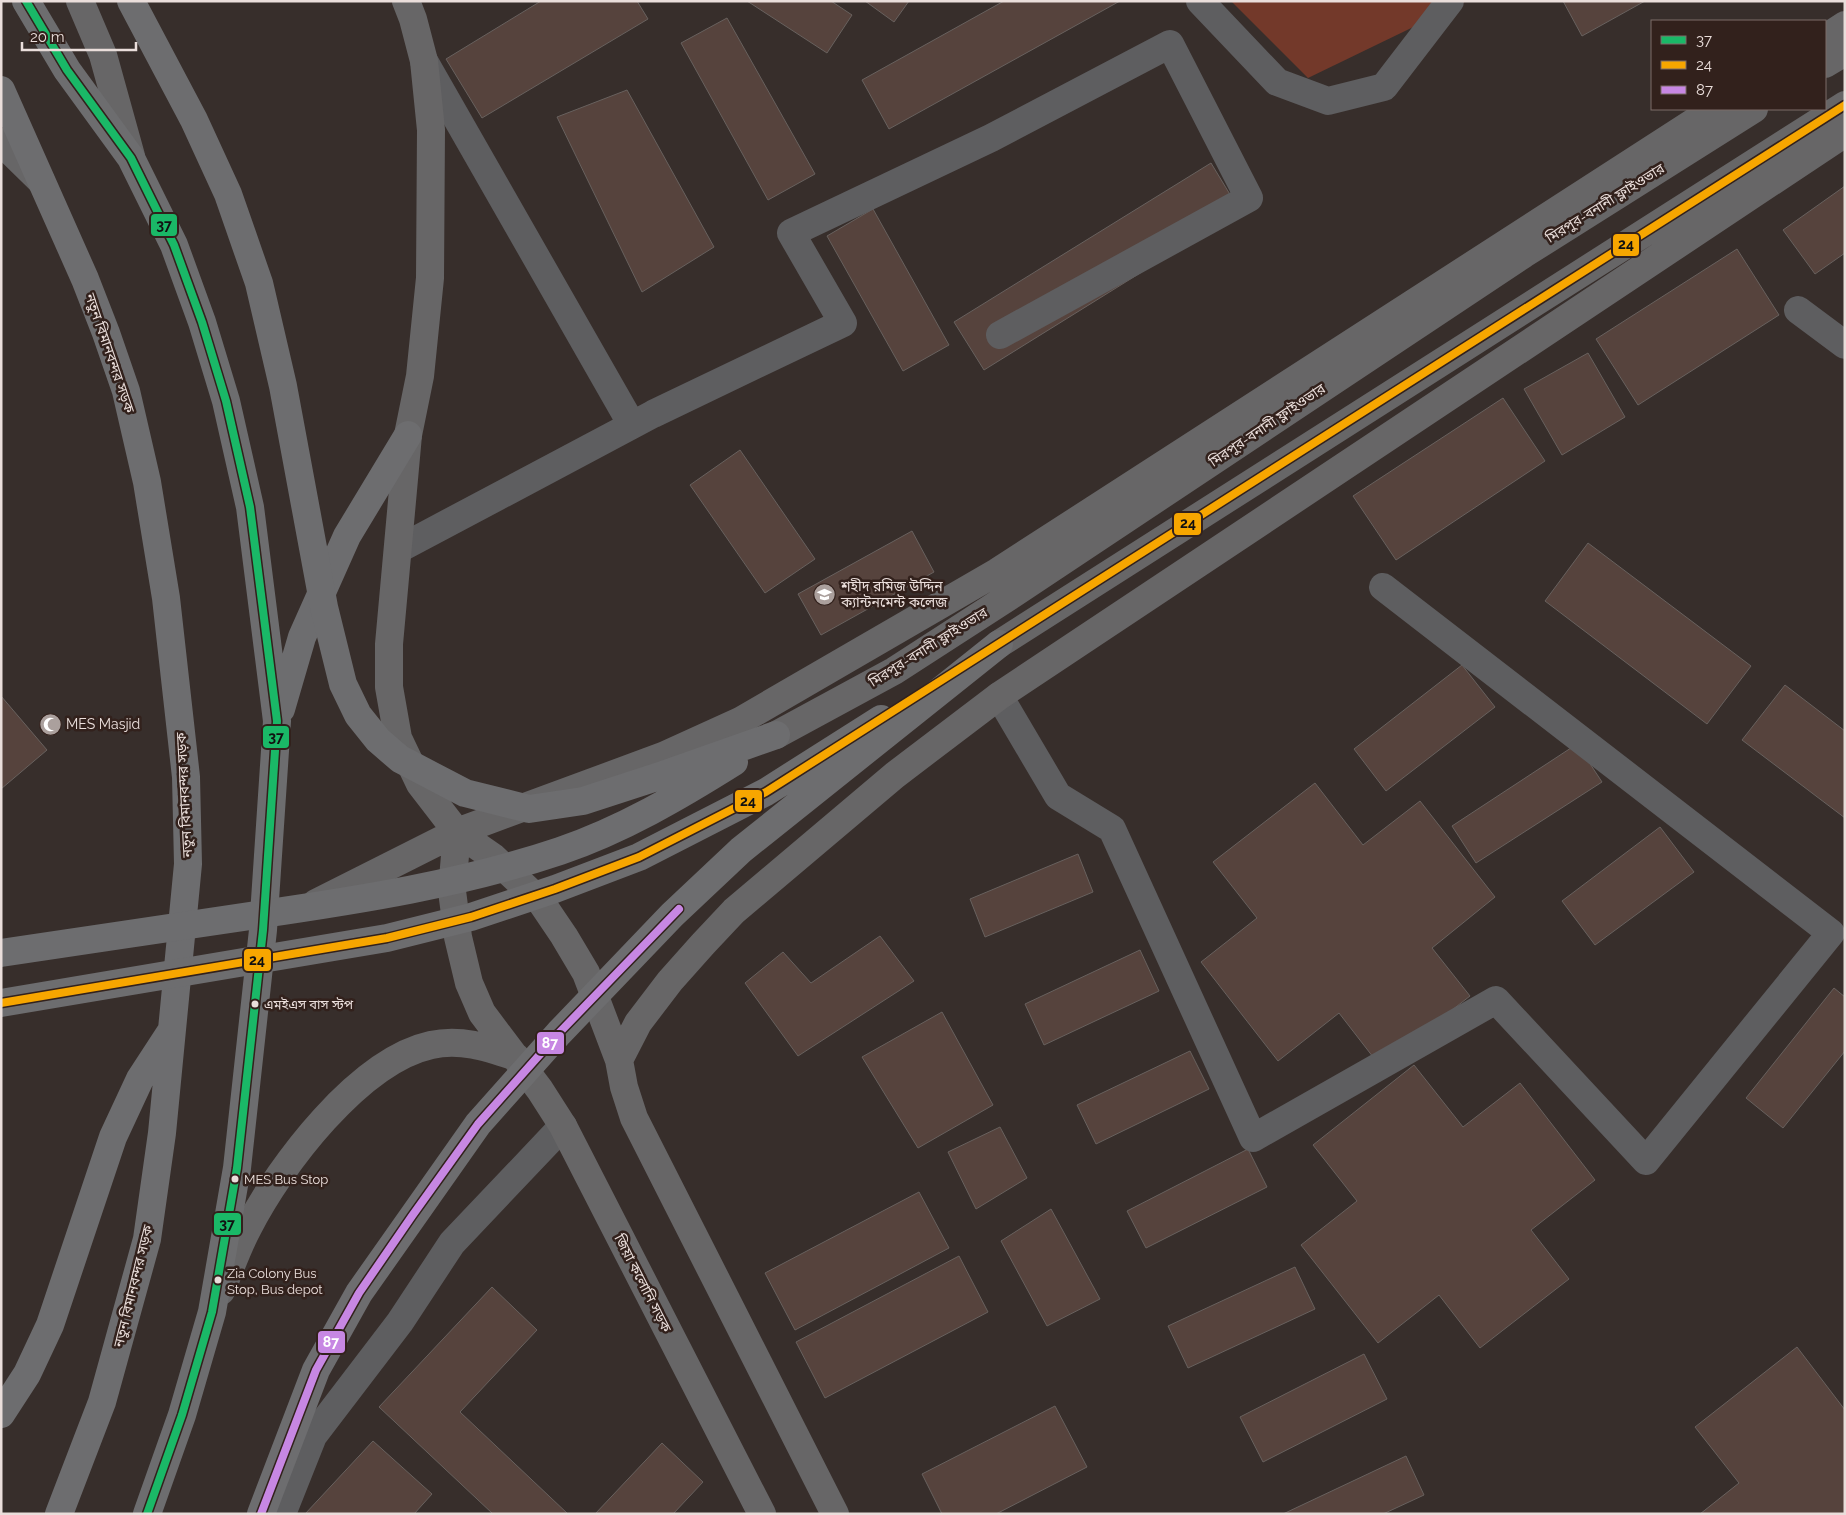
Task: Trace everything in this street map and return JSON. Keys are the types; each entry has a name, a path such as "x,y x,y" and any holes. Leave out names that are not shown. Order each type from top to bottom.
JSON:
{"highway":[{"path":"26,1 67,70 131,158 174,245 202,322 226,401 250,507 277,721 263,930 237,1168 212,1312 182,1415 147,1514"},
{"path":"131,1 194,120 228,194 259,283 284,386 324,607 343,684 358,715 378,740 400,760 465,793 528,809 583,801 776,735"},
{"name":"নতুন বিমানবন্দর সড়ক","path":"1,90 89,288 126,391 147,482 166,598 186,777 188,864 162,1133 148,1239 102,1402 59,1514"},
{"path":"277,721 302,637 347,536 408,435"},
{"path":"1,1003 387,938 471,917 555,889 639,857 766,792 999,644"},
{"path":"261,1514 316,1370 359,1293 478,1124 559,1033 672,915 741,850 999,644"},
{"path":"1,953 361,900 479,876 562,850 626,824 705,781 776,735"},
{"path":"1,1414 26,1374 50,1325 113,1137 140,1079 173,1029"}],"main road":[{"path":"80,1 103,55 131,158"},
{"path":"406,1 413,19 424,61 431,130 430,278 420,376 408,435 389,644 389,687 398,738 420,784 457,832 493,857 540,902 564,936 586,973 618,1060 634,1118 835,1514"},
{"path":"1826,37 1845,25"},
{"path":"1826,63 1845,52"},
{"path":"999,644 1845,105"},
{"path":"263,930 457,832 663,756 740,721 997,572 1712,110"},
{"name":"মিরপুর-বনানী ফ্লাইওভার","path":"776,735 894,671 1524,254 1752,110"},
{"path":"618,1060 638,1024 670,981 734,911 896,775 999,696 1845,133"},
{"path":"1,142 44,184"},
{"name":"জিয়া কলোনি সড়ক","path":"457,832 452,891 458,937 469,983 482,1013 540,1090 563,1126 762,1514"},
{"path":"212,1312 248,1228 274,1184 308,1138 340,1103 378,1069 412,1051 432,1044 480,1045 516,1057"}],"street":[{"path":"1200,1 1277,82 1328,101 1384,87 1450,1"},
{"path":"399,549 632,425 842,323 792,232 991,138 1170,44 1249,198 1000,335"},
{"path":"424,61 632,425"},
{"path":"1798,310 1845,346"},
{"path":"999,696 1058,796 1112,829 1253,1138 1496,1000 1646,1161 1838,939 1383,587"},
{"path":"282,1514 313,1436 400,1322 452,1243 563,1126"}],"shaded area":[{"path":"1231,1 1467,1 1308,78"}],"building":[{"path":"541,1 637,1 648,19 482,118 446,59"},
{"path":"747,1 831,1 852,15 827,53"},
{"path":"865,1 909,1 894,22"},
{"path":"1004,1 1120,1 889,129 862,80"},
{"path":"1563,1 1645,1 1582,36"},
{"path":"727,18 815,174 768,200 681,43"},
{"path":"627,90 714,247 642,292 557,117"},
{"path":"1211,163 1240,211 984,370 954,322"},
{"path":"1845,186 1845,253 1815,274 1783,230"},
{"path":"873,209 949,345 903,371 827,236"},
{"path":"1737,249 1779,315 1638,405 1596,339"},
{"path":"1588,353 1625,417 1562,455 1524,389"},
{"path":"1503,398 1545,461 1396,560 1353,496"},
{"path":"740,450 815,559 765,593 690,485"},
{"path":"912,531 934,572 821,635 798,594"},
{"path":"1588,543 1751,666 1707,724 1545,601"},
{"path":"1462,665 1495,707 1386,791 1354,749"},
{"path":"1785,685 1845,731 1845,818 1742,740"},
{"path":"1,696 47,750 1,789"},
{"path":"1577,744 1602,782 1476,863 1452,826"},
{"path":"1315,783 1363,845 1420,801 1495,897 1432,948 1470,996 1380,1066 1339,1013 1278,1061 1201,962 1257,918 1213,862"},
{"path":"1660,827 1694,872 1595,945 1562,901"},
{"path":"1078,854 1093,892 985,937 970,899"},
{"path":"880,936 914,981 798,1056 745,983 783,952 811,983"},
{"path":"1140,950 1159,991 1044,1045 1025,1004"},
{"path":"1834,988 1845,997 1845,1051 1783,1128 1746,1098"},
{"path":"942,1012 993,1105 918,1148 862,1057"},
{"path":"1190,1051 1209,1089 1096,1144 1077,1105"},
{"path":"1414,1065 1463,1127 1520,1083 1595,1180 1531,1230 1569,1279 1480,1348 1439,1295 1378,1343 1301,1245 1357,1201 1313,1145"},
{"path":"1000,1127 1027,1178 976,1209 948,1152"},
{"path":"1248,1149 1267,1187 1146,1248 1127,1211"},
{"path":"919,1192 949,1248 795,1330 765,1273"},
{"path":"1051,1209 1100,1299 1047,1326 1001,1241"},
{"path":"959,1256 988,1312 825,1398 796,1342"},
{"path":"1295,1267 1315,1309 1188,1368 1168,1326"},
{"path":"492,1287 537,1330 460,1412 568,1514 493,1514 379,1407"},
{"path":"1797,1347 1845,1410 1845,1514 1700,1514 1739,1483 1695,1427"},
{"path":"1364,1354 1387,1399 1263,1462 1240,1417"},
{"path":"1055,1406 1087,1467 996,1514 942,1514 922,1474"},
{"path":"373,1441 432,1494 414,1514 305,1514"},
{"path":"662,1443 703,1482 673,1514 595,1514"},
{"path":"1406,1456 1424,1495 1383,1514 1283,1514"}],"transit line":[{"name":"37","path":"26,1 67,70 131,158 174,245 202,322 226,401 250,507 277,721 263,930 237,1168 212,1312 182,1415 147,1514"},
{"name":"24","path":"1,1003 387,938 471,917 555,889 639,857 766,792 1845,105"},
{"name":"87","path":"261,1514 316,1370 359,1293 412,1216 478,1124 559,1033 679,909"}],"place":[{"name":"শহীদ রমিজ উদ্দিন ক্যান্টনমেন্ট কলেজ","path":"825,594"},
{"name":"MES Masjid","path":"50,724"},
{"name":"এমইএস বাস স্টপ","path":"255,1004"},
{"name":"MES Bus Stop","path":"235,1179"},
{"name":"Zia Colony Bus Stop, Bus depot","path":"218,1280"}]}
